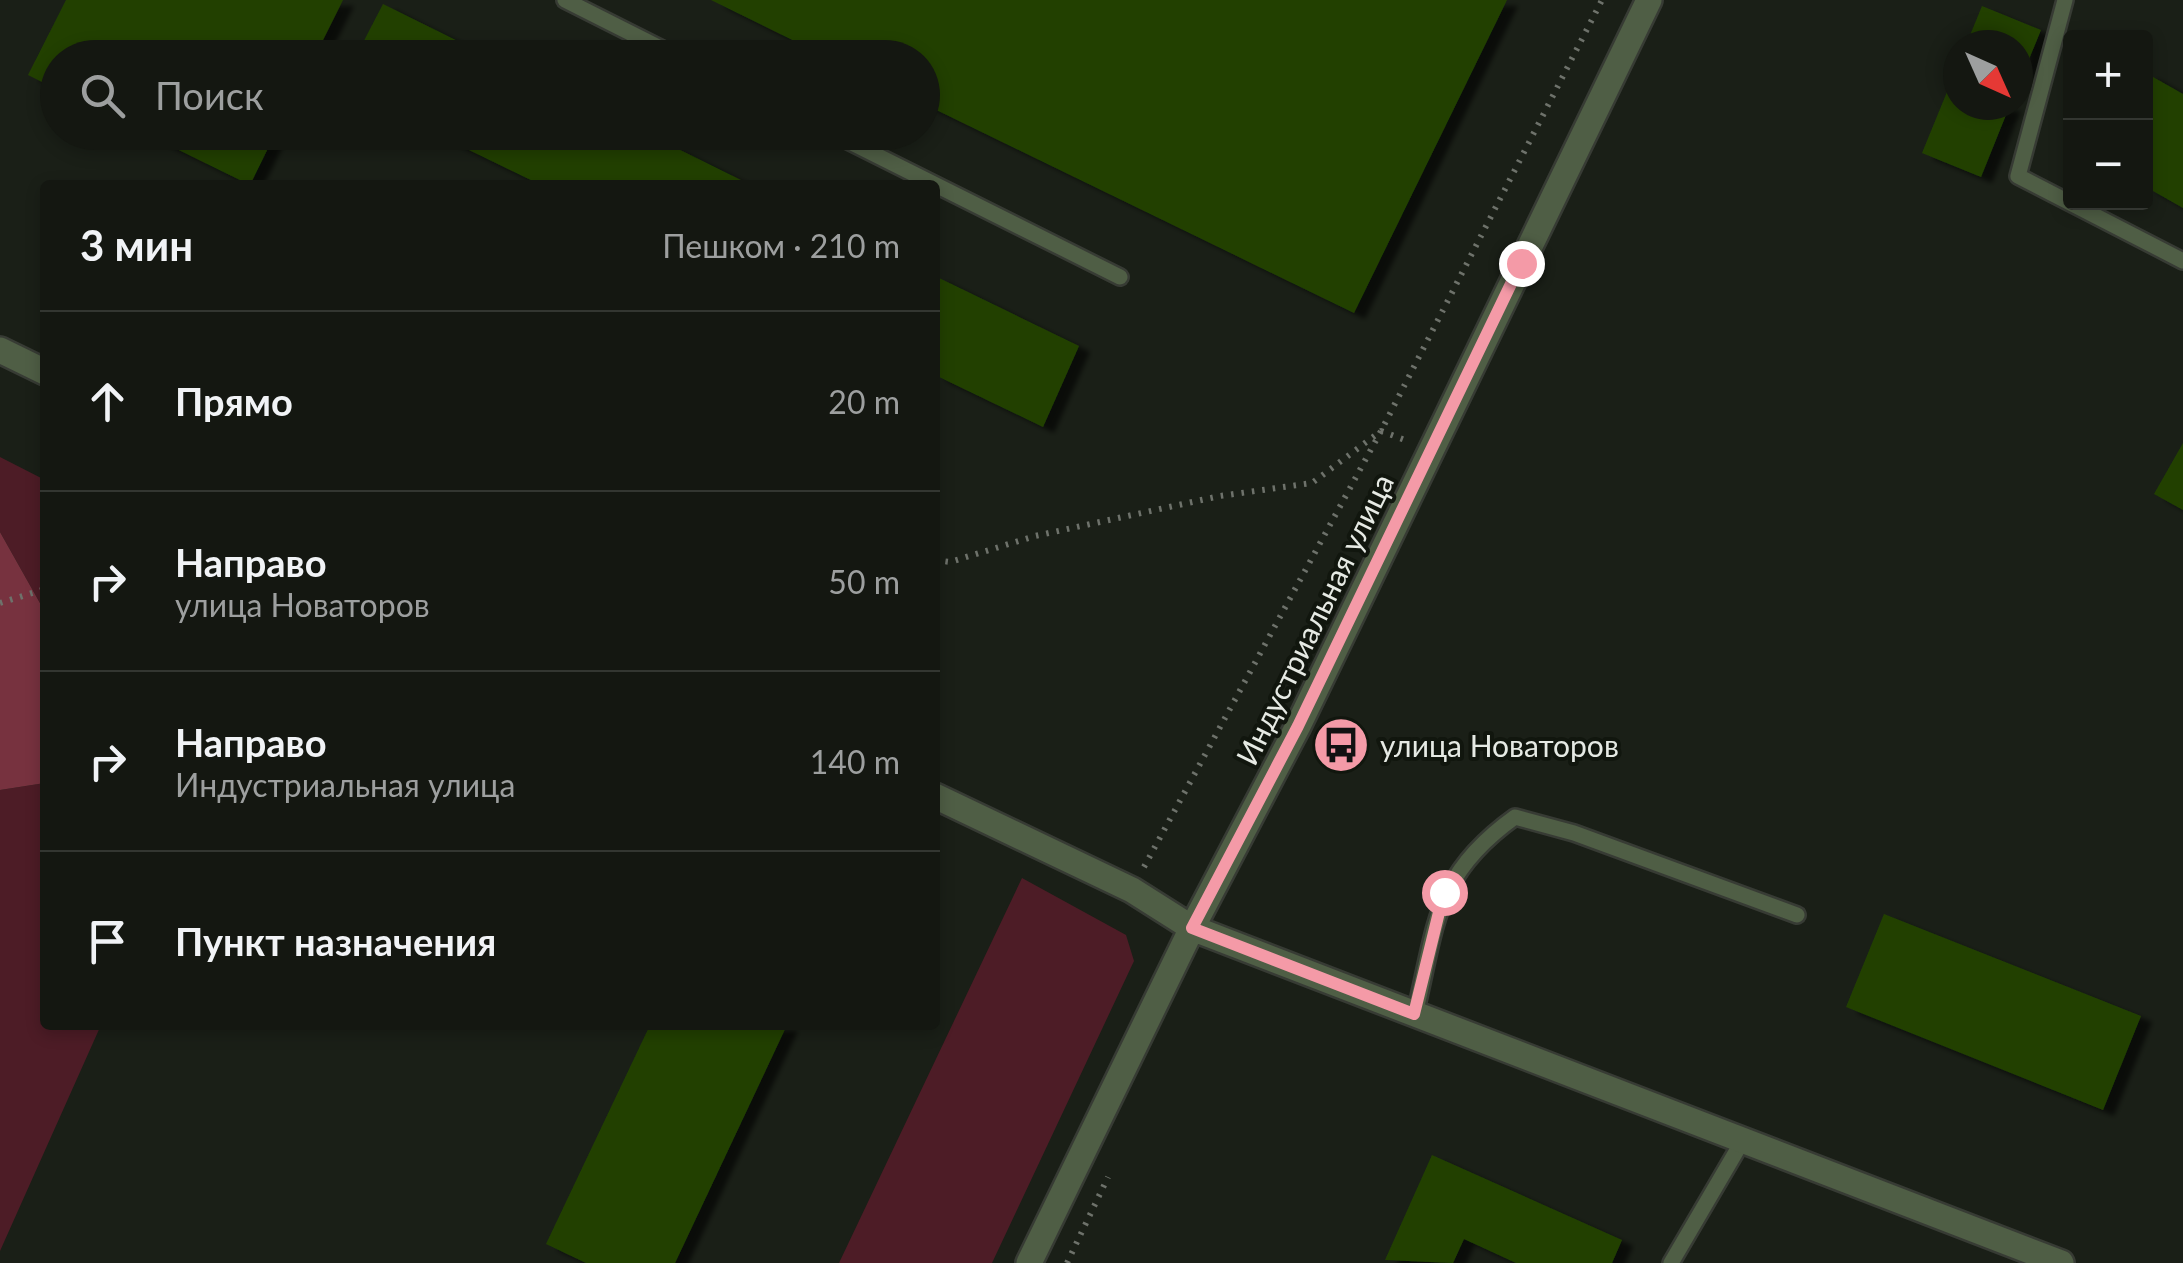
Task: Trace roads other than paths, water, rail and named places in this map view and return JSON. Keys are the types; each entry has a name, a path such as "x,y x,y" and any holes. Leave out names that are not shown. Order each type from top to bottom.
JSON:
{"street":[{"name":"Индустриальная улица","path":"1030,1263 1192,928 1298,726 1433,451 1648,0"},
{"path":"0,350 40,370"},
{"path":"940,798 1132,890 1192,928 2061,1263"}],"lane":[{"path":"565,0 644,40"},
{"path":"2065,0 2018,176 2183,261"},
{"path":"866,150 925,180"},
{"path":"940,187 1120,278"},
{"path":"1414,1014 1444,892 1478,844 1515,816 1574,833 1797,916"},
{"path":"1671,1263 1742,1140"}],"place":[{"name":"улица Новаторов","path":"1341,745"}]}
